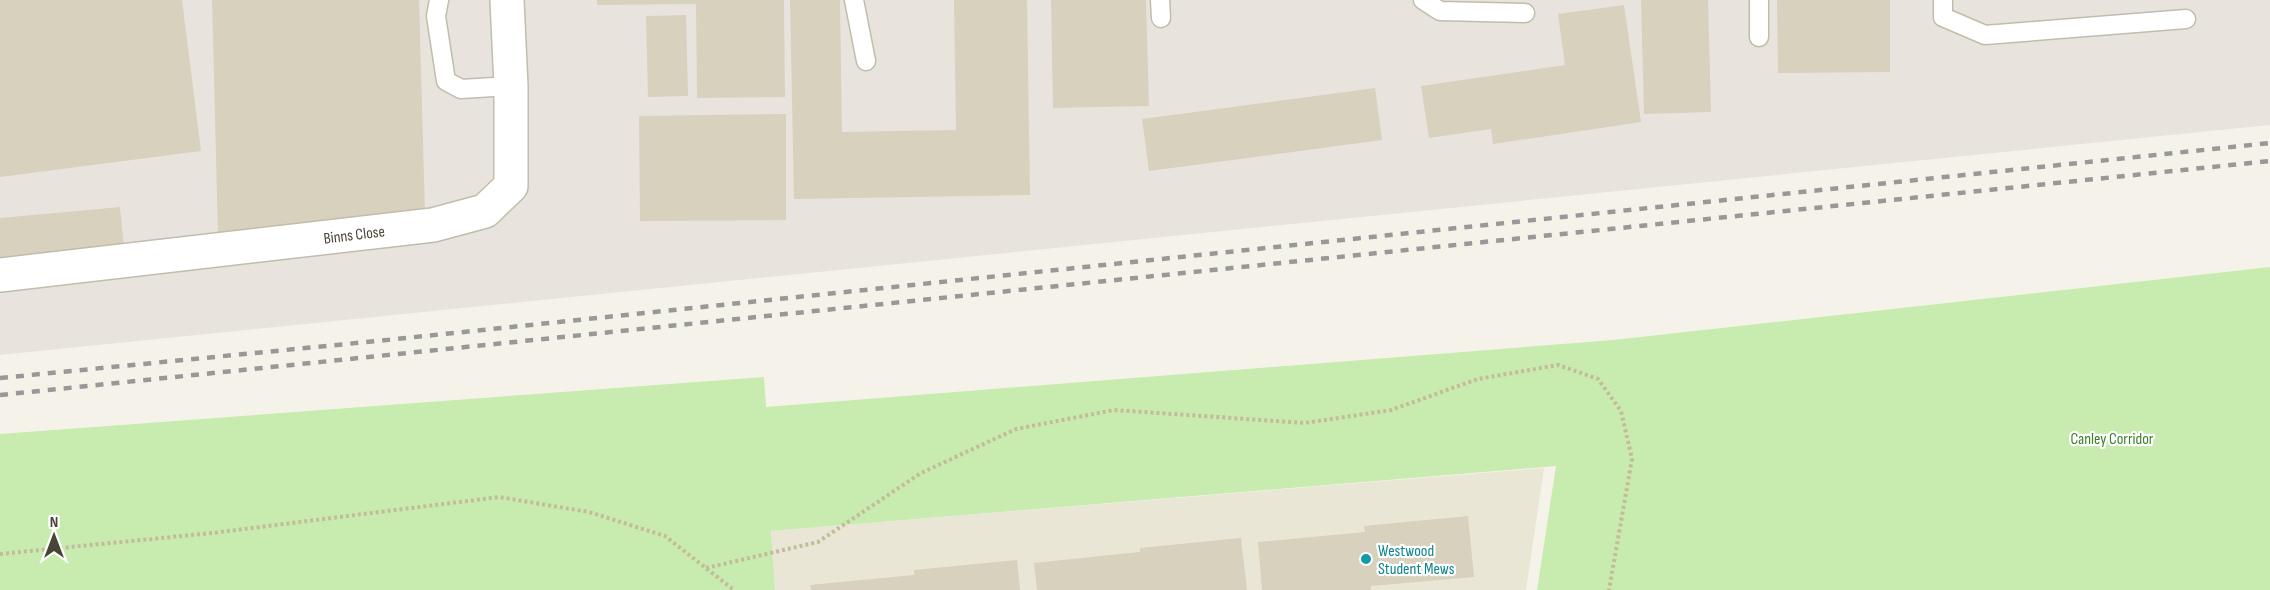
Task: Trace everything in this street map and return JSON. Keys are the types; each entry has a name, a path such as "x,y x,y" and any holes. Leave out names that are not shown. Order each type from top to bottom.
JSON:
{"street":[{"name":"Binns Close","path":"0,275 433,225 485,211 511,186 511,86 507,0"}],"lane":[{"path":"439,0 436,16 446,81 461,89 511,86"},
{"path":"854,0 866,61"},
{"path":"1423,0 1440,11 1525,13"},
{"path":"1759,0 1759,37"},
{"path":"1942,0 1943,17 1985,35 2186,19"}],"path":[{"path":"706,568 818,542 921,473 1016,429 1114,410 1305,423 1391,410 1478,379 1558,365 1598,379 1622,411 1632,459 1609,590"},
{"path":"0,555 212,533 499,497 589,512 665,536 734,590"}],"shaded area":[{"path":"0,0 2270,0 2270,125 0,355"},
{"name":"Westwood Student Mews","path":"1544,468 1526,590 775,590 771,531"}],"green space":[{"name":"Canley Corridor","path":"2270,267 2270,590 1537,590 1556,466 771,531 775,590 0,590 0,434 764,377 766,407 1613,340"}],"building":[{"path":"0,0 182,0 201,151 0,177"},
{"path":"212,0 419,0 425,212 218,237"},
{"path":"597,0 784,0 785,97 697,98 696,4 597,5"},
{"path":"790,0 840,0 842,132 956,130 954,0 1027,0 1030,195 794,199"},
{"path":"1051,0 1146,0 1149,106 1053,108"},
{"path":"1641,0 1708,0 1711,112 1644,114"},
{"path":"1777,0 1890,0 1890,72 1778,73"},
{"path":"1624,5 1641,122 1493,144 1491,129 1429,138 1421,86 1565,65 1558,14"},
{"path":"686,15 688,96 648,97 646,16"},
{"path":"1375,88 1382,140 1149,171 1142,119"},
{"path":"786,114 786,220 640,221 639,116"},
{"path":"120,207 124,247 0,258 0,218"},
{"name":"Westwood Student Mews","path":"1468,516 1474,577 1371,586 1371,590 1262,590 1258,542 1365,532 1364,526"},
{"path":"1241,538 1247,590 1037,590 1034,563 1140,552 1140,548"},
{"path":"1017,560 1020,590 811,590 810,585 914,575 914,570"}],"railway":[{"path":"0,378 377,341 2270,143"},
{"path":"0,395 2270,161"}],"place":[{"name":"Westwood Student Mews","path":"1366,559"}]}
